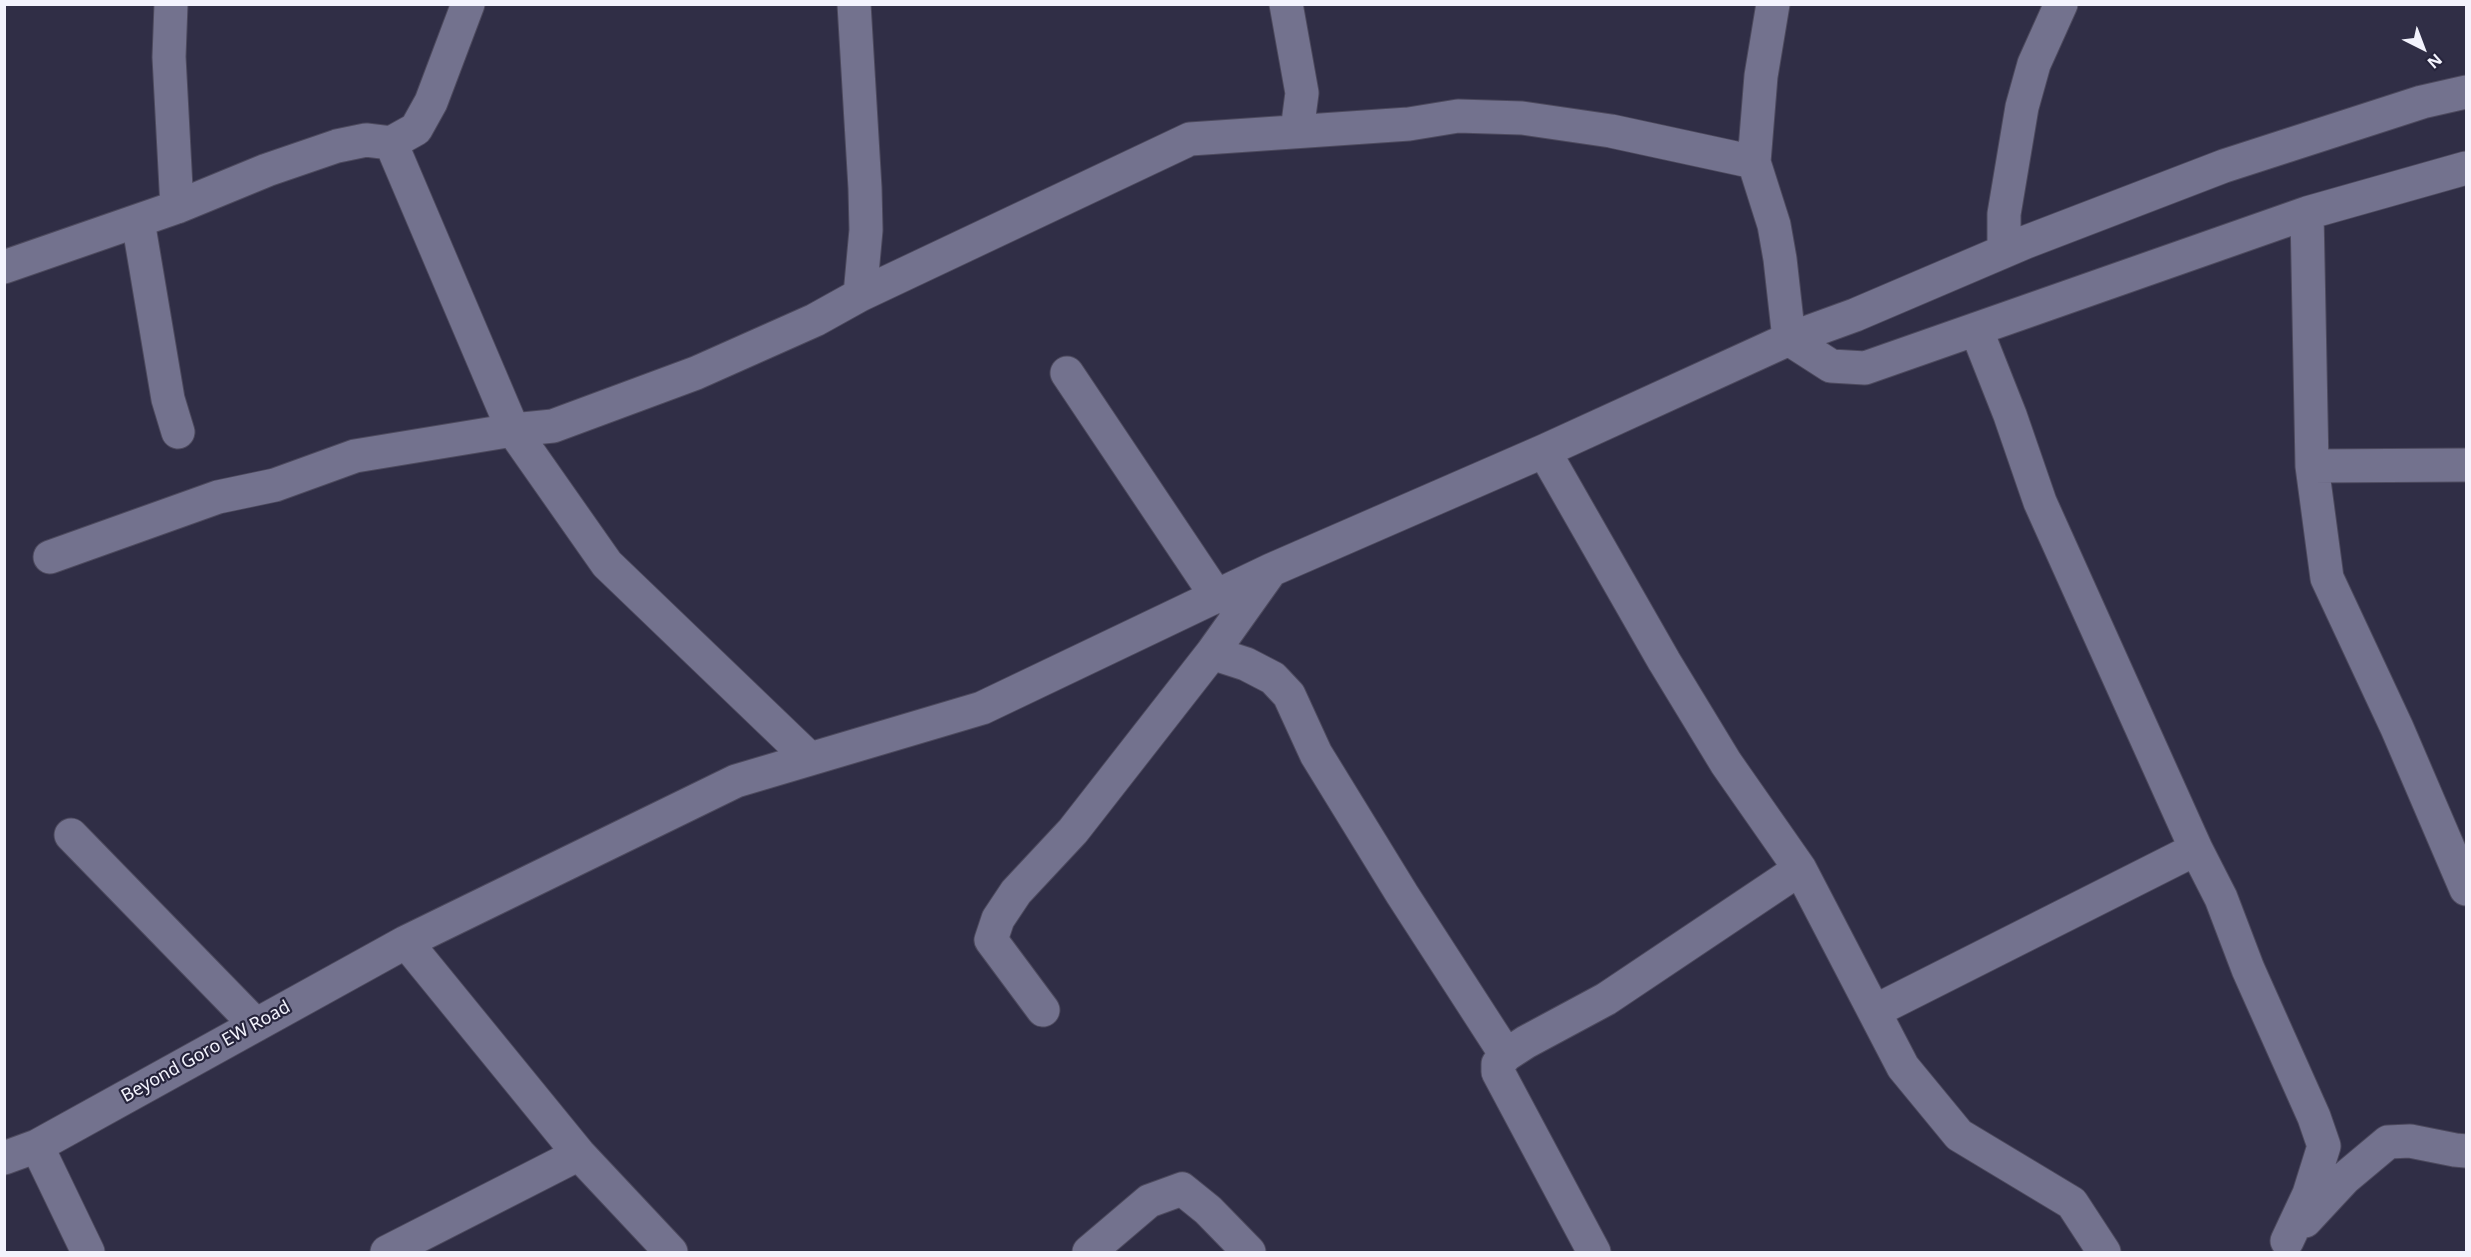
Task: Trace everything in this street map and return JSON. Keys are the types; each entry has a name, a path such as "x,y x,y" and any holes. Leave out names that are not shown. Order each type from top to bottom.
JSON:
{"street":[{"path":"171,4 169,57 177,207"},
{"path":"4,267 177,207 267,170 337,146 366,140 391,143 416,129 431,102 468,4"},
{"path":"854,4 865,188 866,230 861,295"},
{"path":"1286,4 1302,93 1297,131"},
{"path":"1773,4 1761,76 1754,162 1774,225 1789,339 1831,366 1864,368 2307,213 2466,168"},
{"path":"2004,251 2004,214 2011,161 2022,107 2034,64 2061,4"},
{"name":"Beyond Goro EW Road","path":"16,1147 256,1025 406,942 736,781 982,708 1271,570 1544,451 1789,339 1855,315 2004,251 2224,166 2422,102 2466,92"},
{"path":"50,557 218,497 275,485 355,456 513,430 553,426 696,373 815,320 861,295 1190,139 1409,124 1458,116 1522,118 1611,131 1754,162"},
{"path":"391,143 513,430 607,564 810,759"},
{"path":"2307,213 2312,466 2326,578 2397,728 2466,889"},
{"path":"138,221 168,399 178,432"},
{"path":"1976,329 2010,415 2040,502 2196,849 2221,898 2248,969 2307,1098 2324,1146 2309,1194 2283,1247"},
{"path":"1067,373 1217,597"},
{"path":"1544,451 1664,661 1726,763 1800,869 1903,1067 1959,1135 2072,1203 2104,1252"},
{"path":"2312,466 2466,465"},
{"path":"1043,1010 991,940 998,919 1016,892 1073,831 1212,653 1271,570"},
{"path":"1212,653 1246,664 1274,678 1288,695 1316,754 1402,894 1506,1055"},
{"path":"71,835 256,1025"},
{"path":"1875,1011 2196,849"},
{"path":"1594,1252 1497,1072 1498,1064 1506,1055 1606,999 1800,869"},
{"path":"406,942 579,1154 671,1252"},
{"path":"2283,1247 2344,1178 2388,1142 2410,1141 2466,1151"},
{"path":"16,1147 88,1252"},
{"path":"387,1252 579,1154"},
{"path":"1089,1252 1149,1201 1182,1189 1208,1210 1249,1252"}]}
